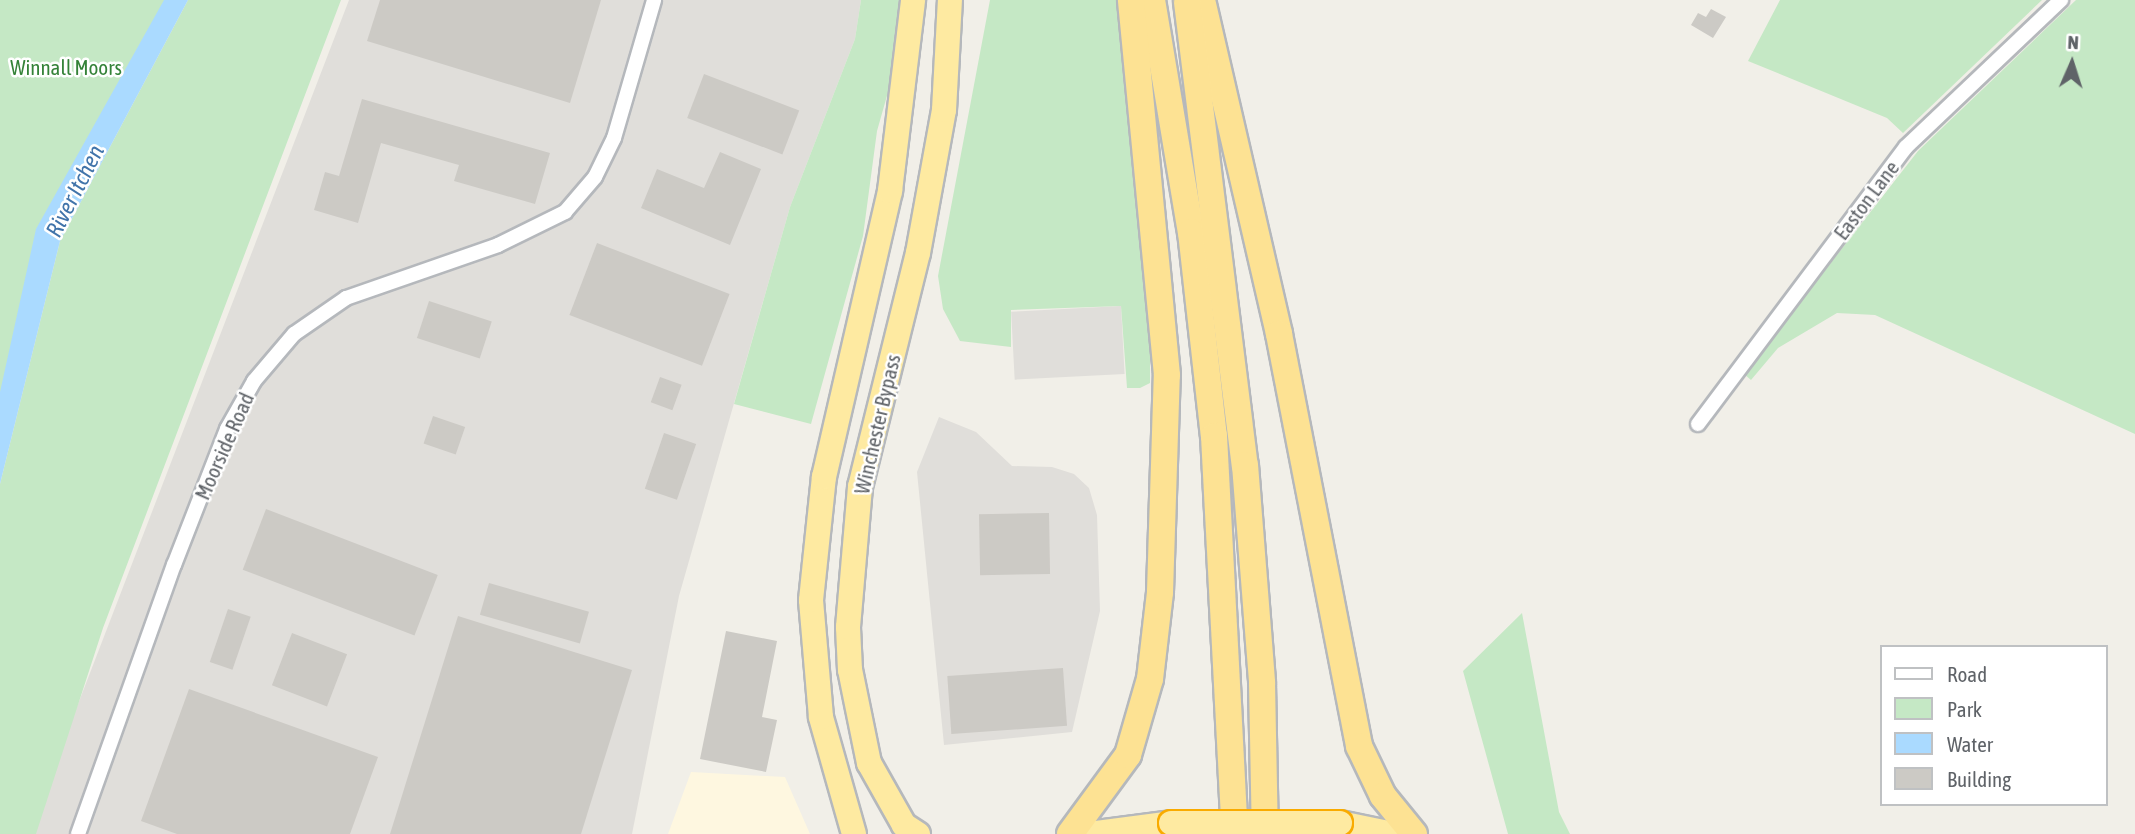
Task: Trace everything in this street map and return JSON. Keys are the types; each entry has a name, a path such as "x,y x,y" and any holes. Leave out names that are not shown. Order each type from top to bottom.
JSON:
{"highway":[{"name":"Winchester Bypass","path":"854,834 821,717 811,600 824,477 890,191 913,0"},
{"name":"Winchester Bypass","path":"918,834 904,825 869,763 849,670 848,627 860,487 918,253 944,110 950,0"},
{"path":"1070,834 1128,755 1150,679 1160,593 1167,375 1131,0"},
{"path":"1152,0 1191,232 1214,436 1236,834"},
{"path":"1187,0 1245,465 1262,683 1265,834"},
{"path":"1202,0 1279,334 1359,746 1383,796 1414,834"},
{"path":"1089,834 1171,823 1340,823 1393,834"}],"street":[{"name":"Moorside Road","path":"78,834 174,565 227,429 254,381 294,334 346,298 498,245 565,212 595,177 614,138 654,0"},
{"name":"Easton Lane","path":"1698,424 1906,147 2061,0"}],"shaded area":[{"path":"349,0 861,0 855,39 790,207 679,596 632,834 28,834"},
{"path":"1121,306 1125,374 1015,380 1011,312"},
{"path":"939,417 976,432 1012,466 1052,467 1074,474 1089,488 1097,515 1100,611 1072,732 944,745 917,472"},
{"path":"691,772 785,777 810,834 668,834"}],"green space":[{"name":"Winnall Moors","path":"0,0 178,0 51,230 0,437"},
{"path":"188,0 341,0 103,628 36,834 0,834 0,484 60,241"},
{"path":"861,0 901,0 902,43 877,131 863,236 811,424 734,404 790,207 855,39"},
{"path":"990,0 1123,0 1150,299 1150,383 1140,388 1127,388 1121,306 1011,310 1011,347 960,341 943,309 938,276"},
{"path":"1780,0 2042,0 1903,133 1887,118 1748,61"},
{"path":"2076,0 2135,0 2135,434 1875,315 1837,313 1778,348 1751,380 1744,374 1918,151"},
{"path":"1522,613 1559,812 1570,834 1508,834 1463,671"}],"water":[{"name":"River Itchen","path":"164,0 188,0 60,241 0,484 0,392 36,229"}],"building":[{"path":"380,0 601,0 570,103 367,41"},
{"path":"1711,9 1726,17 1713,38 1691,25 1698,13 1706,17"},
{"path":"704,74 799,111 782,154 687,118"},
{"path":"362,99 550,153 535,204 454,181 459,165 381,143 358,223 314,210 325,172 339,176"},
{"path":"720,152 761,169 730,245 641,208 657,169 704,188"},
{"path":"597,243 730,294 702,366 569,315"},
{"path":"429,301 492,321 480,358 417,338"},
{"path":"660,377 682,385 672,410 651,402"},
{"path":"433,416 465,427 456,454 424,443"},
{"path":"664,433 696,444 677,500 645,489"},
{"path":"266,509 438,575 414,636 243,570"},
{"path":"1049,513 1050,574 980,575 979,514"},
{"path":"489,583 589,612 580,643 480,615"},
{"path":"228,609 251,617 232,670 210,662"},
{"path":"458,616 632,670 581,834 390,834"},
{"path":"726,631 777,641 762,717 777,720 766,772 700,759"},
{"path":"292,633 347,654 327,706 272,685"},
{"path":"1063,668 1067,726 951,734 947,676"},
{"path":"189,689 378,757 350,834 177,834 141,821"}]}
